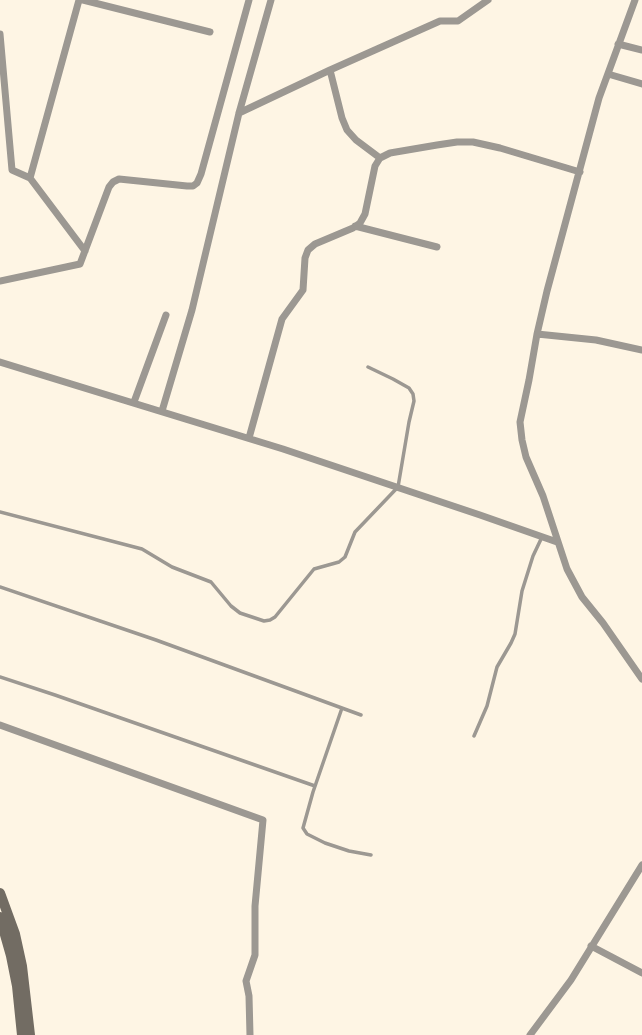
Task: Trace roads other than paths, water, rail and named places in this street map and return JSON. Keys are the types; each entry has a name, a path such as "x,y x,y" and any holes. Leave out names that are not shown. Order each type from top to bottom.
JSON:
{"street":[{"path":"30,178 79,0"},
{"path":"83,0 210,32"},
{"path":"0,281 80,264 109,187 113,182 119,179 187,186 197,183 200,179 249,0"},
{"path":"162,411 192,310 240,113 271,0"},
{"path":"240,113 330,70 440,21 458,21 488,0"},
{"path":"635,0 618,44 600,98 547,291 520,422 526,457 543,496 567,569 582,597 603,623 642,679"},
{"path":"0,34 12,170 30,178 85,251"},
{"path":"618,44 642,50"},
{"path":"330,70 342,118 347,130 356,140 380,158"},
{"path":"608,74 642,84"},
{"path":"249,438 282,319 304,290 305,258 308,250 315,244 355,226 360,222 365,214 374,166 380,158 390,153 457,142 473,142 500,148 580,172"},
{"path":"355,226 437,247"},
{"path":"134,402 166,315"},
{"path":"537,334 596,340 642,350"},
{"path":"0,362 249,438 398,487 557,542"},
{"path":"0,725 263,820 255,906 255,955 246,981 249,996 250,1035"},
{"path":"530,1035 560,995 642,865"},
{"path":"0,893 15,934 22,966 30,1035"},
{"path":"0,917 11,956 17,986 22,1035"},
{"path":"591,946 642,973"}],"lane":[{"path":"0,512 142,549 172,567 211,582 235,610 240,613 264,621 270,620 275,617 314,569 342,560 355,532 398,487 414,401 413,394 409,388 368,367"},
{"path":"474,736 487,706 497,667 515,634 522,591 542,536"},
{"path":"0,588 156,640 361,715"},
{"path":"0,677 315,786"},
{"path":"342,708 315,786 303,825 304,831 325,843 371,855"}]}
